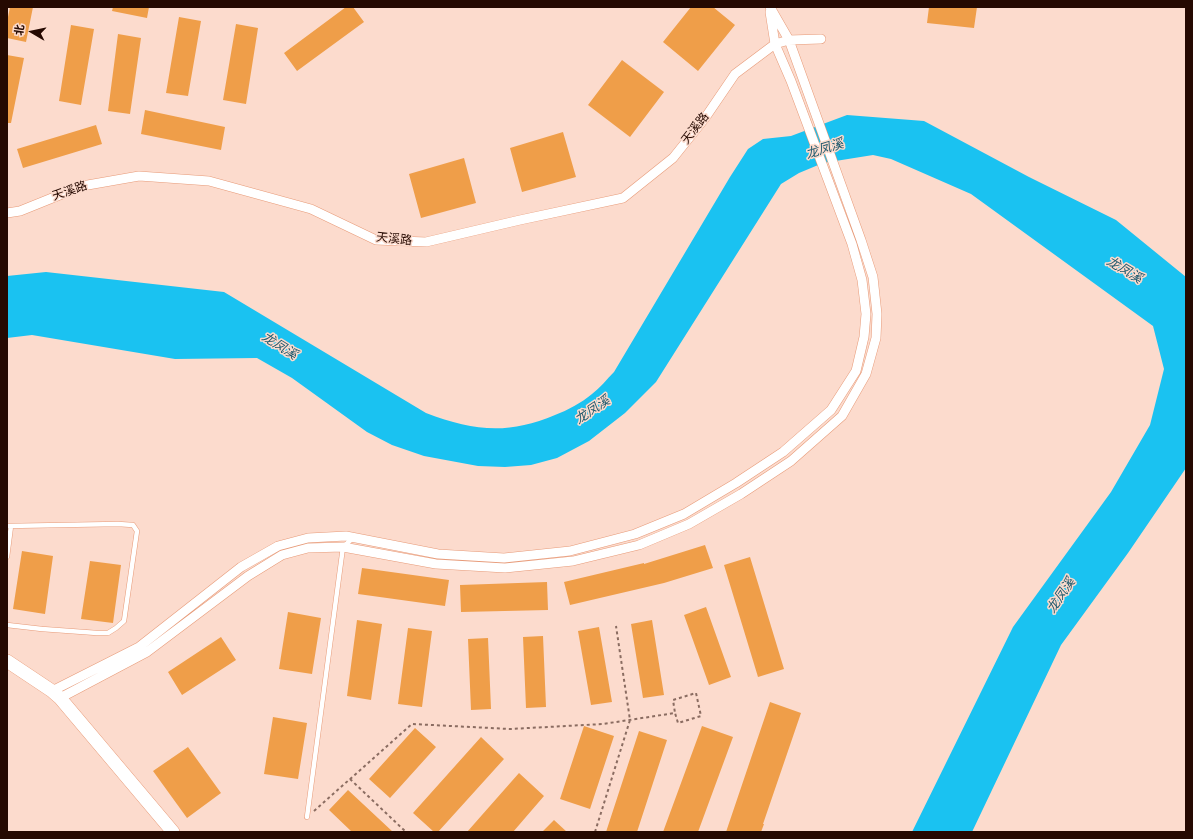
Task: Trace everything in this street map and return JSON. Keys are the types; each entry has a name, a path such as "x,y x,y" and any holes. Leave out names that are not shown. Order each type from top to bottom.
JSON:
{"street":[{"path":"56,695 147,652 248,576 282,555 308,548 343,547 436,564 505,568 573,561 640,545 690,524 741,494 790,461 842,416 866,374 876,338 877,314 873,278 861,240 789,40 770,7"},
{"path":"56,695 139,647 241,567 278,546 308,538 346,536 438,554 504,558 570,551 635,534 684,514 736,483 783,452 831,410 856,371 864,337 866,314 862,280 852,244 791,81 775,44 770,7"},
{"path":"775,44 789,40 821,39"},
{"name":"天溪路","path":"7,213 20,211 82,186 139,176 208,182 311,209 376,240 426,242 623,198 673,158 705,118 735,74 775,44"},
{"path":"7,661 56,695 173,832"}],"lane":[{"path":"7,557 9,526 118,524 132,525 137,531 124,621 116,628 108,633 97,633 7,625"},
{"path":"335,537 343,547"},
{"path":"308,817 343,547 353,538"}],"path":[{"path":"595,832 630,720 616,626"},
{"path":"696,693 701,716 678,723 675,713 673,700 696,693"},
{"path":"308,817 412,724 510,729 603,724 675,713"},
{"path":"350,779 406,832"}],"water":[{"name":"龙凤溪","path":"847,115 924,121 1029,177 1116,220 1186,277 1186,468 1128,553 1061,645 972,832 912,832 1013,627 1111,492 1150,425 1164,369 1153,326 971,194 891,159 873,155 823,163 799,173 781,184 656,382 625,413 589,441 557,458 531,465 505,467 478,466 424,456 392,445 367,432 292,378 257,358 175,359 32,335 7,338 7,276 46,272 224,292 426,413 459,424 475,427 506,428 522,426 565,411 574,406 598,389 614,372 748,149 763,139 791,136"}],"building":[{"path":"10,7 33,7 26,42 7,38 7,22"},
{"path":"113,7 149,7 147,18 112,11"},
{"path":"346,7 353,7 364,22 297,71 284,53"},
{"path":"691,7 713,7 735,25 698,71 663,42"},
{"path":"929,7 977,7 974,28 927,23"},
{"path":"179,17 201,21 188,96 166,93"},
{"path":"236,24 258,28 246,104 223,100"},
{"path":"71,25 94,29 81,105 59,101"},
{"path":"118,34 141,38 130,114 108,111"},
{"path":"7,55 24,58 11,123 7,123"},
{"path":"622,60 664,92 630,137 588,105"},
{"path":"145,110 225,127 221,150 141,134"},
{"path":"96,125 102,144 23,168 17,149"},
{"path":"563,132 576,177 522,192 510,148"},
{"path":"464,158 476,203 421,218 409,174"},
{"path":"705,545 713,568 664,583 570,605 564,582 644,564"},
{"path":"22,551 53,556 45,614 13,609"},
{"path":"750,557 784,669 758,677 724,565"},
{"path":"90,561 121,565 113,623 81,619"},
{"path":"362,568 449,580 445,606 358,594"},
{"path":"547,582 548,610 461,612 460,585"},
{"path":"706,607 731,677 709,685 684,615"},
{"path":"288,612 321,618 312,674 279,669"},
{"path":"357,620 382,624 371,700 347,696"},
{"path":"652,620 664,695 643,698 631,624"},
{"path":"599,627 612,702 591,705 578,631"},
{"path":"408,628 432,631 422,707 398,704"},
{"path":"543,636 546,707 526,708 523,637"},
{"path":"221,637 236,660 182,695 168,672"},
{"path":"488,638 491,709 471,710 468,639"},
{"path":"770,702 801,713 764,824 761,832 726,832"},
{"path":"273,717 307,723 298,779 264,774"},
{"path":"584,726 614,736 590,809 560,799"},
{"path":"702,726 733,737 698,832 663,832"},
{"path":"415,728 436,747 390,798 369,779"},
{"path":"639,731 667,740 637,832 606,832"},
{"path":"481,737 504,759 438,832 434,832 413,813"},
{"path":"188,747 221,793 187,818 153,771"},
{"path":"519,773 544,796 513,832 467,832"},
{"path":"348,790 393,832 352,832 329,810"},
{"path":"554,820 567,832 542,832"}]}
